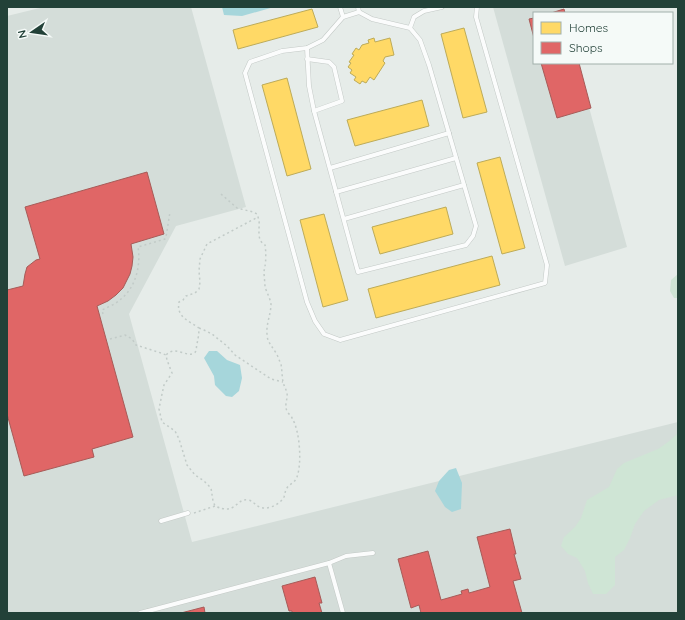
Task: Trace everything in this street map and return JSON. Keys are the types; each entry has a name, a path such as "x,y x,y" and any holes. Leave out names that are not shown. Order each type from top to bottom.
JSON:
{"lane":[{"path":"340,7 343,16"},
{"path":"410,28 414,17 424,11 442,7"},
{"path":"307,48 309,86 314,111 358,272 466,245 473,236 476,226 429,65 420,40 410,28 372,19 358,9 343,16 323,40 307,48 282,51 250,62 245,73 308,302 315,321 324,334 340,340 545,283 547,265 476,17 477,7"},
{"path":"307,59 329,62 334,67 342,101 314,111"},
{"path":"330,168 449,133"},
{"path":"336,192 456,158"},
{"path":"344,219 464,185"},
{"path":"160,521 188,514"},
{"path":"140,613 329,563 346,556 373,553"},
{"path":"329,563 343,613"}],"path":[{"path":"110,339 126,335 132,339 136,345 166,356 172,374 164,386 162,394 159,409 162,422 175,431 187,465 195,475 211,488 213,501 216,506 223,510 231,509 245,499 251,500 260,507 267,508 276,505 284,497 288,486 297,478 299,464 298,433 285,404 287,394 283,382 281,364 269,342 267,334 271,303 265,286 265,245 261,243 259,237 259,220 257,214 237,208 221,194"},
{"path":"103,314 102,310 121,299 128,292 134,282 137,273 138,247 165,239 170,212"},
{"path":"258,217 207,244 199,265 200,282 198,289 195,293 186,296 179,302 178,306 183,318 212,334 227,346 235,355 271,378 283,382"},
{"path":"166,356 169,352 193,354 196,352 199,338 199,328"},
{"path":"188,514 196,513 216,506"}],"shaded area":[{"path":"44,7 191,7 246,207 176,226 129,314 192,542 678,422 678,613 7,613 7,16"},
{"path":"493,7 562,7 564,12 533,12 533,64 577,64 627,247 565,266"}],"green space":[{"path":"678,274 678,298 674,298 670,291 671,280"},
{"path":"678,429 678,495 659,500 644,511 635,524 624,550 615,557 615,585 606,594 593,594 585,571 577,558 568,554 561,546 564,537 575,527 581,518 587,500 609,487 617,469 624,463 658,449 677,434"}],"water":[{"path":"222,7 274,7 242,16 224,15"},
{"path":"209,351 217,351 227,360 240,365 242,378 239,391 232,397 226,396 215,385 214,376 204,358"},
{"path":"456,468 462,483 461,509 452,512 445,507 435,491 439,481 449,470"}],"building: Homes":[{"path":"312,9 318,27 238,49 233,30"},
{"path":"464,28 487,112 463,118 441,34"},
{"path":"374,38 375,42 390,38 394,55 385,57 383,61 385,63 374,80 370,77 366,83 362,81 360,84 354,80 356,77 350,73 352,70 348,67 351,63 349,62 354,55 352,54 356,48 359,50 362,45 369,43 368,40"},
{"path":"287,78 311,169 287,176 262,85"},
{"path":"422,100 429,126 355,146 347,120"},
{"path":"500,157 525,248 502,254 477,163"},
{"path":"446,207 453,234 380,254 372,227"},
{"path":"324,214 348,300 323,307 300,220"},
{"path":"492,256 500,285 376,318 368,289"}],"building: Shops":[{"path":"564,9 565,12 554,12"},
{"path":"533,18 533,34 529,19"},
{"path":"541,64 579,64 591,108 557,118"},
{"path":"147,172 164,234 131,244 133,257 132,266 123,288 108,301 97,306 133,437 92,449 94,457 24,476 7,414 7,290 23,286 27,267 36,260 40,259 25,207"},
{"path":"510,529 516,554 514,554 521,579 513,581 522,613 421,613 419,605 411,608 398,559 428,551 441,600 462,594 461,591 468,589 469,593 490,587 477,537"},
{"path":"315,577 322,603 319,603 322,613 292,613 292,611 289,611 282,586"},
{"path":"204,607 205,613 181,613"}]}
